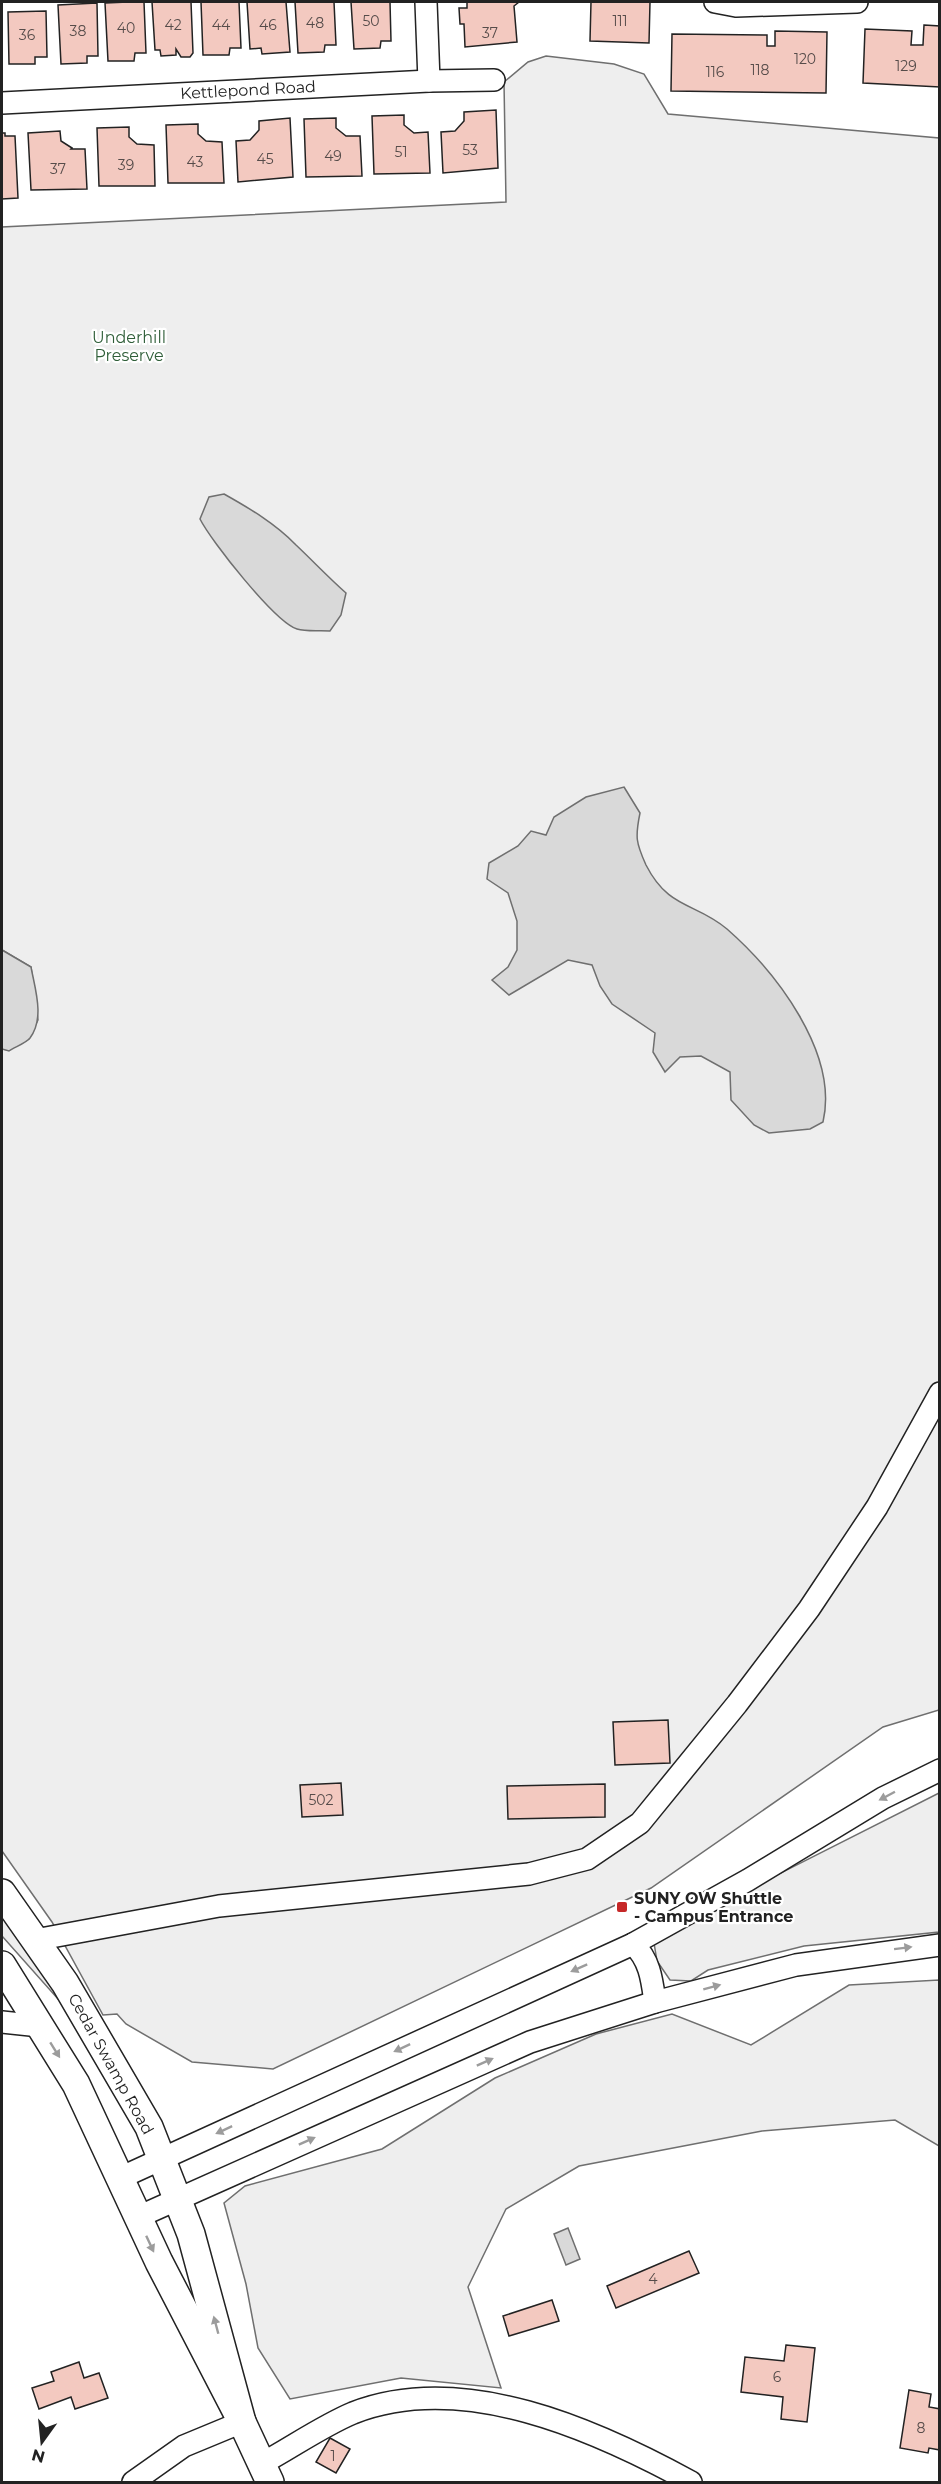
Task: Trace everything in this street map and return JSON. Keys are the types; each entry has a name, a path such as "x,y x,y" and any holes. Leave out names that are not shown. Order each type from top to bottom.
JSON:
{"main road":[{"name":"Cedar Swamp Road","path":"2,1893 65,1983 149,2127 191,2234 242,2422"},
{"name":"Cedar Swamp Road","path":"2,1965 76,2084 138,2217 266,2473"}],"street":[{"path":"426,2 429,81"},
{"path":"715,2 736,6 857,2"},
{"name":"Kettlepond Road","path":"2,103 429,81 494,80"},
{"path":"35,1940 219,1906 529,1874 587,1859 640,1823 737,1704 809,1609 877,1507 939,1393"},
{"path":"120,2178 633,1944 747,1880 883,1798 939,1770"},
{"path":"633,1944 642,1953 651,1971 656,2002"},
{"path":"138,2217 530,2042 656,2002 796,1965 939,1945"},
{"path":"2,2022 40,2026"},
{"path":"266,2473 352,2414 402,2401 438,2399 494,2405 544,2416 612,2441 692,2482"},
{"path":"133,2482 184,2446 242,2422"}],"green space":[{"name":"Underhill Preserve","path":"546,56 614,64 644,74 668,114 939,138 939,1710 883,1727 651,1888 273,2069 192,2062 126,2024 117,2014 103,2015 52,1922 2,1851 2,1049 9,1050 29,1039 38,1020 31,967 2,950 2,227 506,202 504,82 528,62"},
{"path":"939,1793 939,1932 804,1946 708,1970 691,1981 670,1980 657,1961 654,1943 668,1930"},
{"path":"2,1907 59,1998 58,1999 2,1936"},
{"path":"939,1980 939,2146 895,2120 762,2131 579,2166 506,2209 468,2287 501,2388 401,2378 290,2399 258,2348 246,2284 224,2203 245,2186 382,2149 495,2078 596,2034 672,2014 751,2045 849,1985"}],"shaded area":[{"path":"224,494 280,530 346,593 341,615 330,631 301,630 287,623 274,612 230,562 200,519 209,497"},
{"path":"624,787 640,813 637,828 638,845 655,880 673,898 715,920 727,929 765,968 799,1016 813,1042 822,1069 825,1096 823,1122 810,1129 769,1133 754,1125 731,1100 730,1072 701,1056 680,1057 665,1072 653,1052 655,1033 612,1004 600,986 592,965 568,960 509,995 492,980 508,967 517,950 517,921 508,893 487,879 489,863 518,846 531,831 546,835 554,817 586,797"},
{"path":"2,950 31,967 38,1003 35,1030 30,1038 9,1051 2,1049"},
{"path":"568,2228 580,2259 566,2265 554,2234"}],"building":[{"path":"144,2 146,53 135,53 134,61 108,61 105,3"},
{"path":"152,2 191,2 193,53 190,57 181,57 176,49 176,55 161,56 160,50 155,50"},
{"path":"201,2 239,2 241,48 230,48 229,55 203,55"},
{"path":"247,2 286,2 290,52 262,54 261,48 250,49"},
{"path":"295,2 334,2 336,45 325,45 324,52 298,53"},
{"path":"351,2 390,2 391,41 381,41 380,48 354,49"},
{"path":"467,2 519,2 514,6 517,42 465,47 464,24 460,24 459,8 467,8"},
{"path":"591,2 650,2 649,43 590,41"},
{"path":"97,3 98,56 87,56 87,63 61,64 58,5"},
{"path":"46,11 47,57 35,57 35,64 9,64 8,12"},
{"path":"924,25 940,26 940,87 863,83 865,29 912,31 911,45 923,45"},
{"path":"775,31 827,32 826,93 671,91 672,34 767,35 767,46 775,46"},
{"path":"496,110 498,168 443,173 441,132 455,131 464,121 464,112"},
{"path":"404,115 404,125 414,133 428,132 430,173 374,174 372,116"},
{"path":"290,118 293,177 238,182 236,141 250,140 259,130 259,121"},
{"path":"336,118 336,128 346,136 360,136 362,176 306,177 304,119"},
{"path":"198,124 198,134 206,141 222,142 224,183 168,183 166,125"},
{"path":"129,127 129,137 137,144 154,145 155,186 99,186 97,128"},
{"path":"60,131 61,141 71,149 85,149 87,189 31,190 28,133"},
{"path":"2,133 5,133 5,136 15,136 18,198 2,199"},
{"path":"668,1720 670,1763 615,1765 613,1722"},
{"path":"341,1783 343,1815 302,1817 300,1785"},
{"path":"605,1784 605,1817 508,1819 507,1786"},
{"path":"689,2251 699,2273 616,2308 607,2286"},
{"path":"552,2300 559,2321 509,2336 503,2316"},
{"path":"786,2345 815,2348 807,2422 781,2419 783,2397 741,2392 745,2357 784,2361"},
{"path":"79,2362 84,2378 99,2373 108,2398 75,2409 71,2397 39,2409 32,2388 54,2381 51,2372"},
{"path":"909,2390 931,2394 929,2407 940,2409 940,2450 929,2448 928,2453 900,2448"},
{"path":"330,2438 350,2449 336,2473 316,2462"}],"place":[{"name":"SUNY OW Shuttle - Campus Entrance","path":"622,1907"}]}
